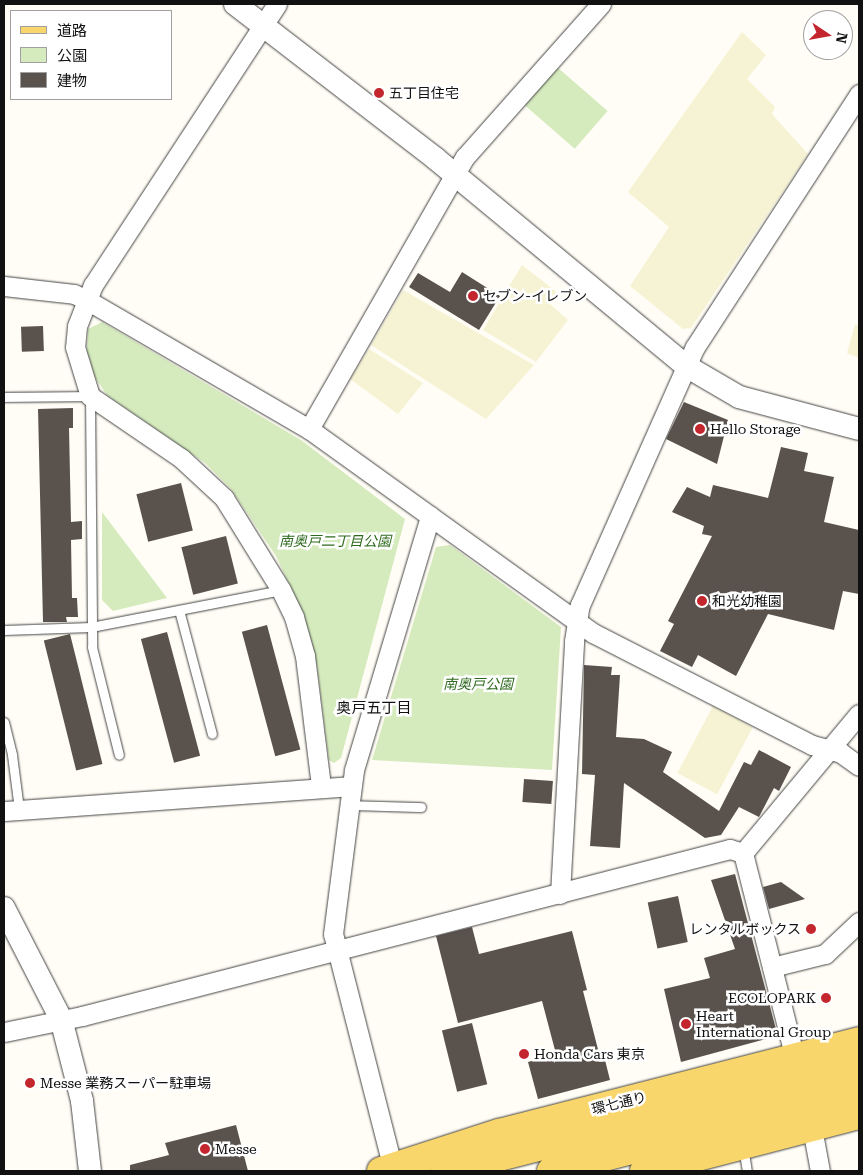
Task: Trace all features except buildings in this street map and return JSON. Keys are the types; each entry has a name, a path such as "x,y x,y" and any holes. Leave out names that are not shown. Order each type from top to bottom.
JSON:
{"main road":[{"name":"環七通り","path":"386,1168 499,1133 859,1041"},
{"name":"環七通り","path":"445,1171 859,1065"},
{"path":"551,1171 859,1091"},
{"path":"644,1171 859,1115"}],"street":[{"path":"235,4 453,174 686,366 739,397 859,429"},
{"path":"277,4 92,285 77,326 75,348 90,396 181,458 224,498 281,590 294,617 305,656 321,787"},
{"path":"309,429 453,174 601,4"},
{"path":"560,894 576,623 580,605 686,366 859,94"},
{"path":"4,286 74,294 87,300 309,429 576,623 829,752 841,753 859,766"},
{"path":"386,1168 335,951 333,934 350,786 430,516"},
{"path":"743,854 859,714"},
{"path":"11,810 350,786"},
{"path":"4,1032 335,951 730,849 743,854"},
{"path":"743,854 796,1058"},
{"path":"4,908 61,1019 82,1101 90,1171"},
{"path":"772,967 825,954 859,922"},
{"path":"812,1128 820,1171"}],"lane":[{"path":"4,397 90,396 92,647 119,755"},
{"path":"4,630 91,627 281,590"},
{"path":"179,610 212,734"},
{"path":"4,722 12,755 11,810"},
{"path":"348,805 421,807"},
{"path":"745,1159 747,1171"}],"shaded area":[{"path":"742,32 766,55 747,79 775,107 772,114 808,154 691,328 683,329 630,286 669,227 628,192"},
{"path":"522,265 558,293 550,304 568,320 536,362 483,330"},
{"path":"403,290 534,365 486,419 371,345"},
{"path":"855,324 859,326 859,358 847,353"},
{"path":"369,349 423,383 398,414 350,379"},
{"path":"713,706 753,727 717,794 677,773"}],"green space":[{"path":"557,67 608,111 575,149 524,105"},
{"name":"南奥戸二丁目公園","path":"102,322 301,440 405,519 341,758 334,763 329,760 317,666 301,609 276,556 231,489 205,463 107,395 94,376 87,351 88,329"},
{"path":"102,512 167,598 113,611 102,600"},
{"name":"南奥戸公園","path":"450,545 561,627 552,770 372,760 436,547"}],"place":[{"name":"五丁目住宅","path":"379,93"},
{"name":"セブン-イレブン","path":"473,296"},
{"name":"Hello Storage","path":"700,429"},
{"name":"和光幼稚園","path":"702,601"},
{"name":"レンタルボックス","path":"811,929"},
{"name":"ECOLOPARK","path":"826,998"},
{"name":"Heart International Group","path":"686,1024"},
{"name":"Honda Cars 東京","path":"524,1054"},
{"name":"Messe 業務スーパー駐車場","path":"30,1083"},
{"name":"Messe","path":"205,1149"}],"district":[{"name":"奥戸五丁目","path":"374,709"}]}
